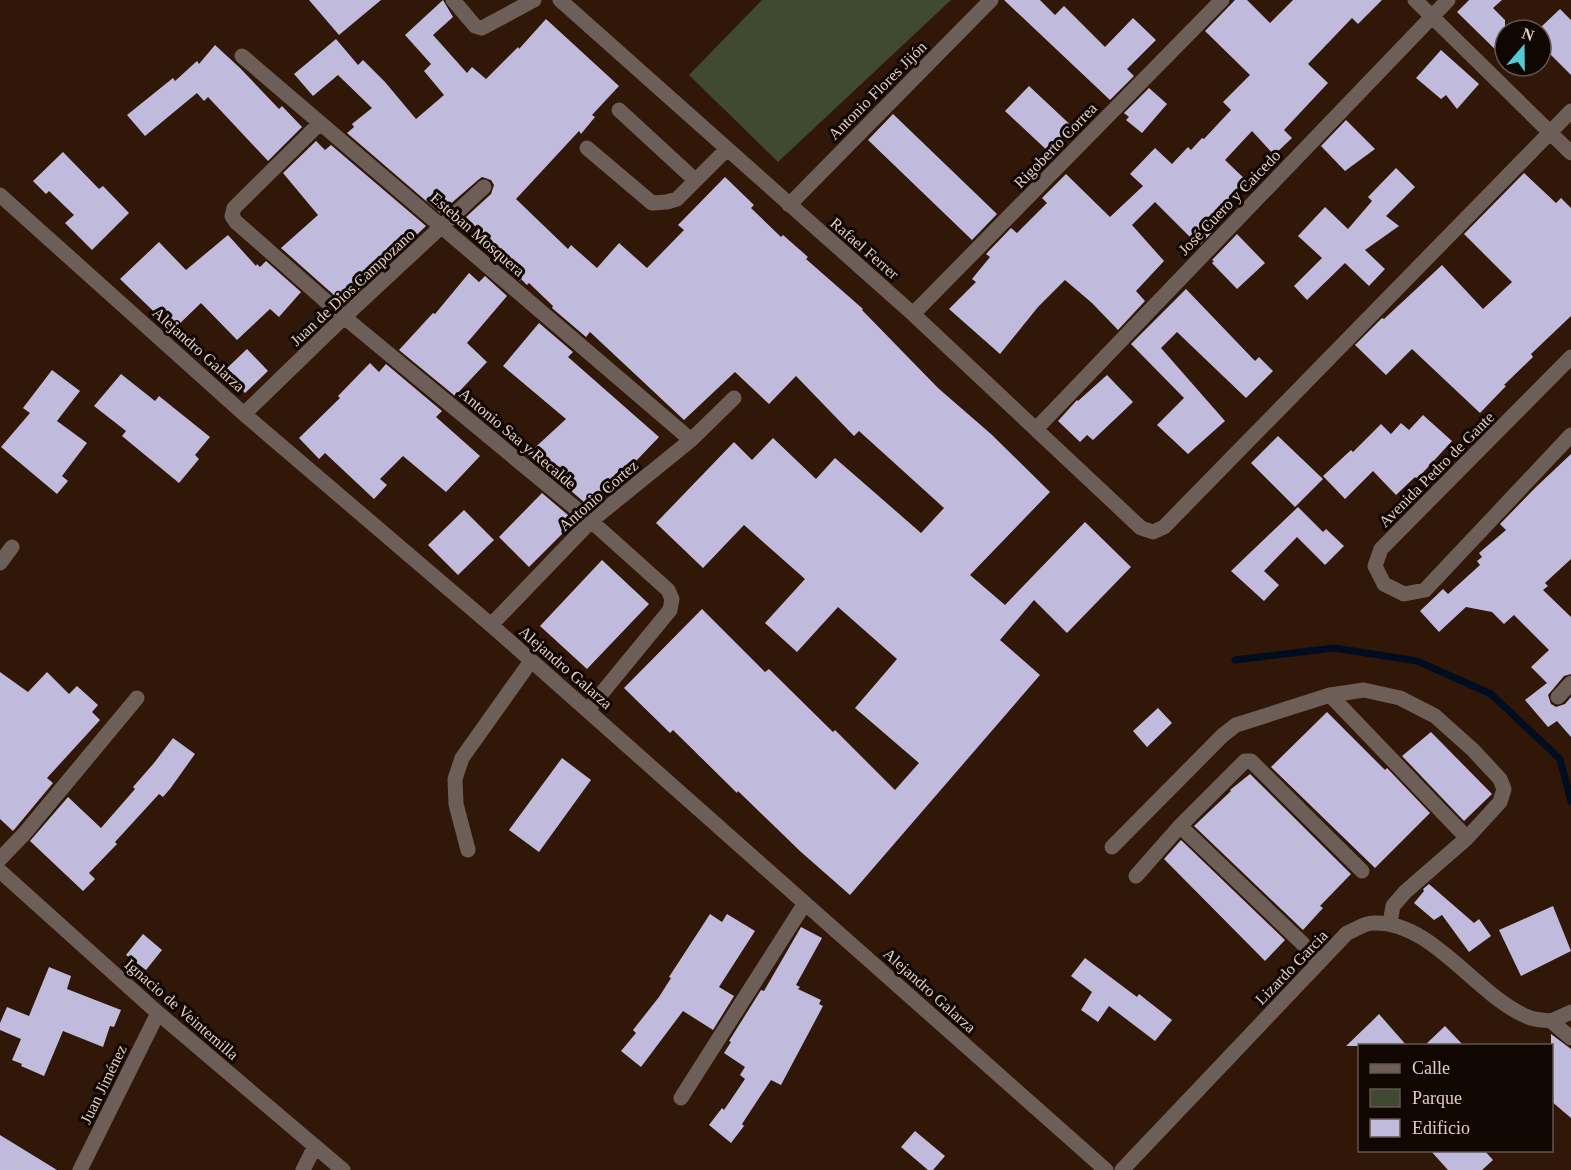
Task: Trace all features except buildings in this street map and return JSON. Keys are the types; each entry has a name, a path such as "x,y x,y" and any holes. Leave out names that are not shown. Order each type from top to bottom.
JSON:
{"street":[{"path":"453,0 475,26 482,28 534,0"},
{"name":"Rafael Ferrer","path":"560,0 913,314 1141,528 1153,532 1164,527 1550,131"},
{"name":"Antonio Flores Jijón","path":"789,205 991,0"},
{"name":"Rigoberto Correa","path":"913,314 1222,0"},
{"path":"1415,0 1571,153"},
{"name":"José Cuero y Caicedo","path":"1036,429 1448,0"},
{"name":"Esteban Mosquera","path":"242,56 691,440"},
{"path":"619,110 695,180"},
{"path":"1550,131 1571,111"},
{"name":"Antonio Saa y Recalde","path":"320,123 234,208 232,216 236,222 344,317 591,521 668,590 672,599 670,610 588,710"},
{"path":"587,148 652,203 677,199 727,149"},
{"name":"Juan de Dios Campozano","path":"244,414 484,187"},
{"name":"Alejandro Galarza","path":"0,195 244,414 588,710 1106,1170"},
{"name":"Avenida Pedro de Gante","path":"1571,357 1381,549 1375,566 1384,584 1404,594 1425,590 1571,435"},
{"name":"Antonio Cortez","path":"491,625 591,521 691,440 734,398"},
{"path":"0,562 12,547"},
{"path":"468,850 456,804 455,778 462,758 531,661"},
{"path":"1558,697 1571,683"},
{"path":"1112,848 1223,735 1236,725 1330,695 1364,690 1400,698 1435,716 1473,750 1500,779 1504,789 1500,802 1467,838 1405,892 1393,906 1390,923 1406,928 1424,939 1512,1009 1530,1018 1551,1021 1571,1038"},
{"path":"1330,695 1467,838"},
{"path":"0,859 24,834 137,698"},
{"path":"1136,876 1180,826 1245,760 1251,761 1362,871"},
{"path":"1180,826 1301,942 1319,963"},
{"name":"Ignacio de Veintemilla","path":"0,871 158,1013 344,1170"},
{"path":"681,1098 805,903"},
{"name":"Lizardo Garcia","path":"1122,1170 1347,933 1370,923 1390,923"},
{"path":"1551,1021 1571,1012"},
{"name":"Juan Jiménez","path":"80,1170 158,1013"},
{"path":"303,1170 315,1146"}],"green space":[{"path":"762,0 951,0 778,162 689,75"}],"waterway":[{"path":"1235,660 1334,648 1417,661 1491,694 1560,759 1571,801"}]}
